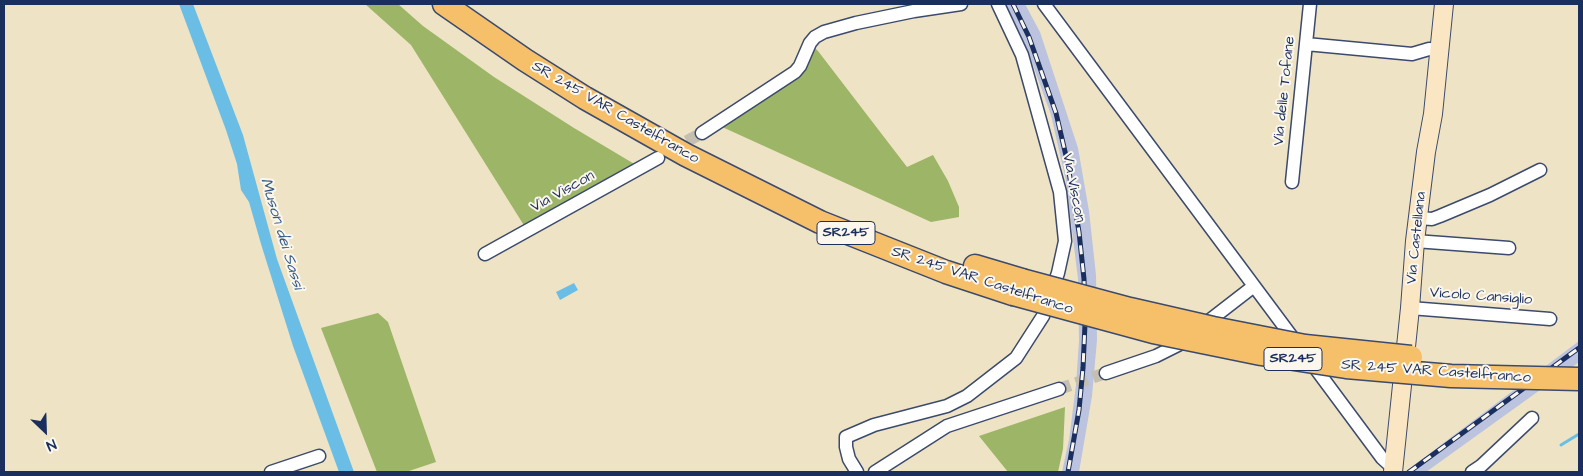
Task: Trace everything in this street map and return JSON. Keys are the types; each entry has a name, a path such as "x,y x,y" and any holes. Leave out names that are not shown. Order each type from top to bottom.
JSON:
{"highway":[{"name":"SR 245 VAR Castelfranco","path":"444,4 532,65 585,98 686,155 820,222 946,272 1305,346 1457,360 1579,366"},
{"name":"SR 245 VAR Castelfranco","path":"468,4 569,72 694,144 847,218 943,255 1017,287 1111,322 1261,354 1346,367 1451,376 1579,380"}],"street":[{"path":"702,133 795,72 800,66 812,40 824,32 914,11 961,4"},
{"name":"Via Viscon","path":"857,472 849,459 846,437 874,425 947,406 967,396 988,380 1016,358 1043,316 1058,273 1065,241 1060,192 1022,56 998,4"},
{"path":"1044,4 1382,458 1393,470"},
{"name":"Via delle Tofane","path":"1292,182 1310,4"},
{"name":"Via Castellana","path":"1393,470 1415,241 1440,50 1444,4"},
{"path":"1306,44 1412,54 1430,49 1440,50"},
{"name":"Via Viscon","path":"485,254 658,158"},
{"path":"1419,218 1432,219 1440,216 1490,195 1540,170"},
{"path":"1415,241 1509,248"},
{"path":"1106,373 1156,356 1178,345 1254,286"},
{"name":"Vicolo Cansiglio","path":"1410,308 1550,318"},
{"path":"875,472 947,426 1059,389"},
{"path":"1472,472 1481,466 1532,418"},
{"path":"271,472 318,456"}],"shaded area":[{"path":"1006,4 1025,4 1040,32 1078,148 1089,211 1096,275 1097,340 1092,396 1079,472 1062,472 1069,440 1079,341 1078,279 1066,181 1051,115 1029,54"},
{"path":"1579,341 1579,362 1426,472 1405,472"}],"green space":[{"path":"365,4 398,4 423,26 494,77 636,165 525,227 411,45"},
{"path":"813,46 907,167 933,155 948,181 959,207 959,217 931,222 720,126 774,90"},
{"path":"378,313 388,322 436,462 406,472 377,472 321,328"},
{"path":"1065,407 1063,449 1058,472 1008,472 979,436"}],"water":[{"path":"179,4 193,4 243,135 277,259 354,472 339,472 293,346 249,202 241,190 237,164 226,130"},
{"path":"574,283 578,290 560,300 556,292"}],"waterway":[{"path":"1561,445 1579,434"}],"tunnel":[{"path":"671,150 702,133"},
{"path":"1059,389 1106,373"}],"railway":[{"path":"1013,4 1029,37 1056,113 1067,160 1079,232 1084,279 1085,324 1083,368 1079,410 1068,472"},
{"path":"1409,472 1579,348"}],"water label":[{"name":"Muson dei Sassi","path":"281,234"}]}
